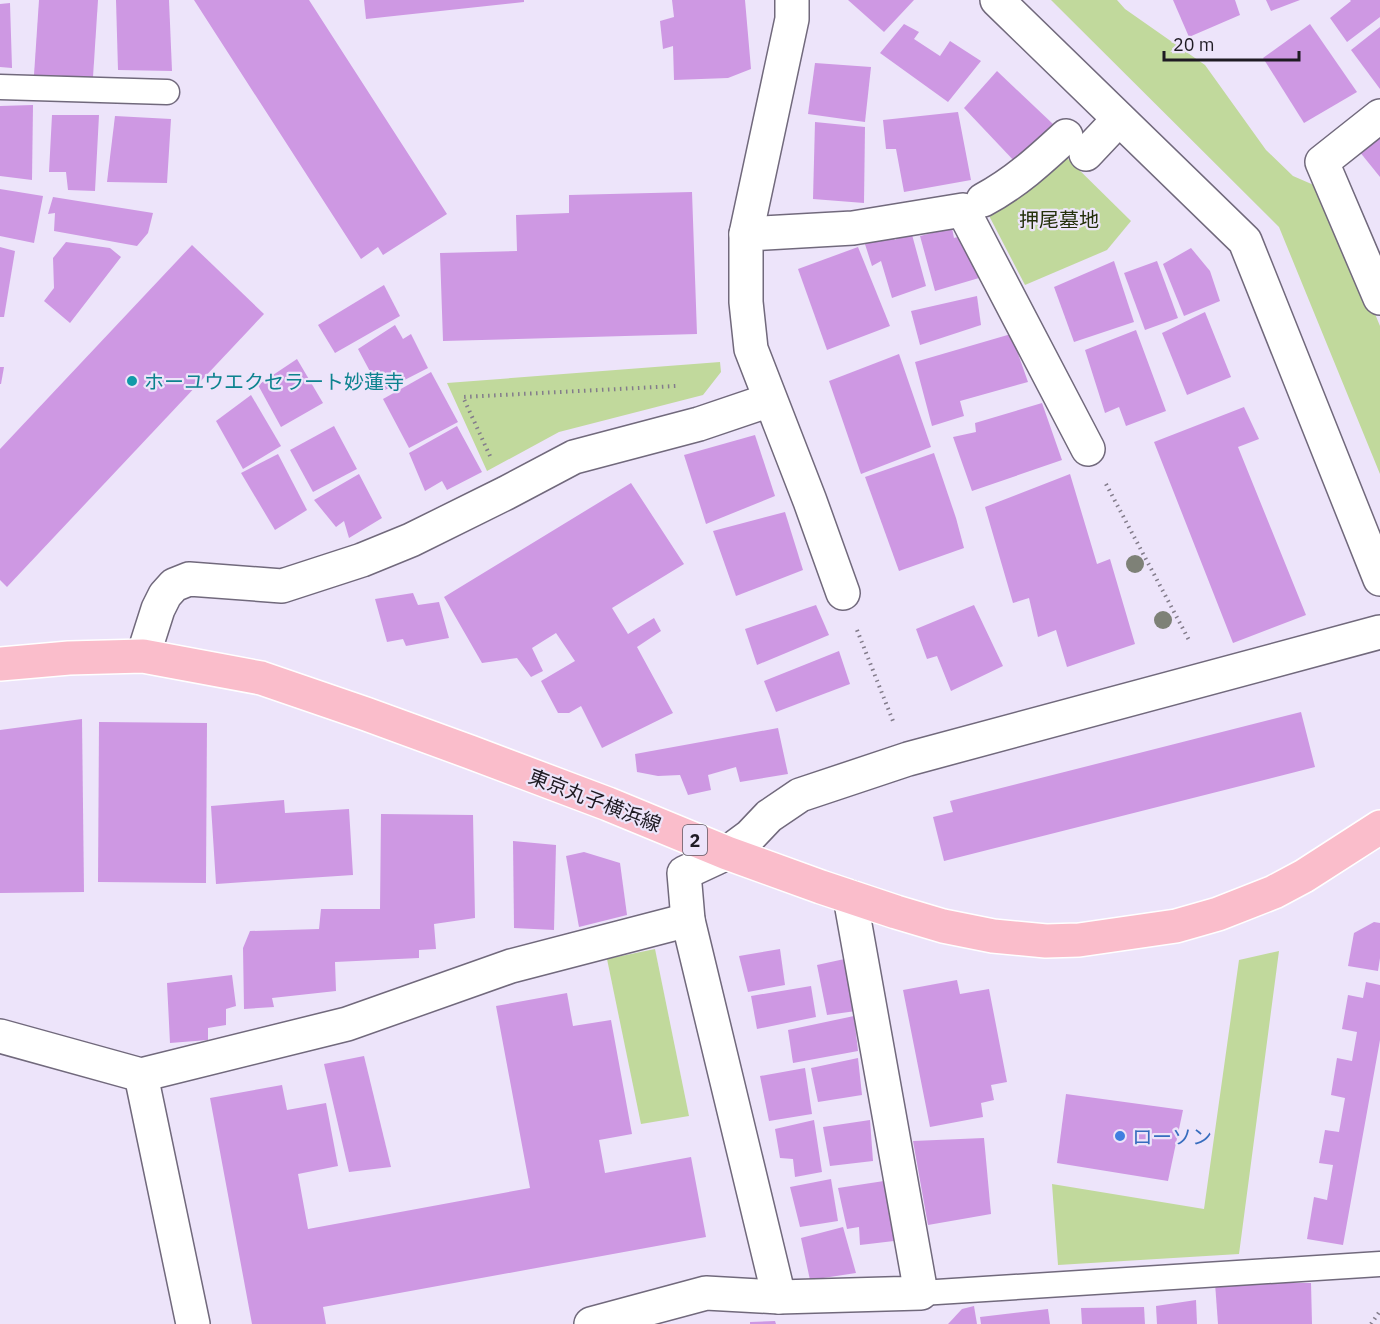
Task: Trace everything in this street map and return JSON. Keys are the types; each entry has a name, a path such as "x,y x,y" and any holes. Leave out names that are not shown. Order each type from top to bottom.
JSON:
{"main road":[{"name":"東京丸子横浜線","path":"0,664 69,658 143,656 272,681 544,780 727,853 850,897 943,926 993,936 1046,941 1079,940 1176,926 1218,914 1274,892 1304,876 1380,827"}],"street":[{"path":"792,0 792,19 746,234 746,302 751,349 843,593"},
{"path":"997,0 1245,241 1380,579"},
{"path":"1380,116 1322,162 1380,298"},
{"path":"984,200 1029,170 1119,119"},
{"path":"746,234 853,228 963,210 1088,449"},
{"path":"143,656 158,609 165,595 174,585 189,579 282,586 362,560 411,540 574,457 699,424 770,400"},
{"path":"779,1297 688,920 684,873 727,853 750,836 769,816 800,795 908,759 1380,632"},
{"path":"591,1324 706,1293 779,1297 921,1293 850,897"},
{"path":"0,1036 141,1075 347,1024 511,966 688,920"},
{"path":"141,1075 193,1324"}],"lane":[{"path":"0,87 167,92"},
{"path":"921,1293 1380,1264"}],"path":[{"path":"506,493 463,398 683,386 699,424"},
{"path":"1088,449 1210,678"},
{"path":"843,593 908,759"},
{"path":"1371,1324 1380,1311"}],"green space":[{"path":"1051,0 1117,0 1125,9 1205,65 1266,150 1293,176 1323,189 1380,326 1380,474 1279,227"},
{"name":"押尾墓地","path":"1063,154 1131,221 1107,250 1025,285 985,208"},
{"path":"720,362 721,372 703,395 559,432 487,471 447,383"},
{"path":"655,949 689,1116 641,1124 607,959"},
{"path":"1279,951 1239,1254 1058,1265 1052,1184 1204,1209 1239,960"}],"building":[{"path":"39,0 98,0 93,77 34,75"},
{"path":"116,0 169,0 172,71 118,70"},
{"path":"194,0 309,0 447,214 383,255 378,247 361,259"},
{"path":"364,0 524,0 524,2 366,19"},
{"path":"672,0 745,0 751,69 728,78 674,80 673,46 663,49 660,21 674,17"},
{"path":"848,0 914,0 884,32"},
{"path":"1173,0 1235,0 1240,15 1189,37"},
{"path":"1266,0 1300,0 1271,11"},
{"path":"1350,0 1380,0 1380,17 1347,42 1330,18"},
{"path":"10,3 12,68 0,67 0,4"},
{"path":"904,24 919,32 914,39 940,56 950,41 981,61 948,102 880,53"},
{"path":"1310,24 1357,92 1304,123 1263,58"},
{"path":"1380,27 1380,89 1351,50"},
{"path":"815,63 871,67 865,122 808,114"},
{"path":"997,71 1054,125 1017,164 964,108"},
{"path":"33,105 32,180 0,176 0,106"},
{"path":"958,112 971,180 904,192 896,149 886,149 883,120"},
{"path":"52,115 99,115 95,191 68,190 66,172 49,172"},
{"path":"115,116 171,119 167,183 107,182"},
{"path":"815,122 865,127 864,203 813,199"},
{"path":"1380,133 1380,177 1359,151"},
{"path":"0,189 43,196 34,243 0,236"},
{"path":"692,192 697,334 443,341 440,253 517,251 516,215 569,213 569,195"},
{"path":"53,197 153,213 148,233 137,246 54,231 55,213 48,214"},
{"path":"952,228 954,238 961,236 979,278 935,291 920,236"},
{"path":"888,231 895,240 911,231 926,286 892,298 881,261 872,266 864,241"},
{"path":"66,242 110,248 121,257 70,323 44,301 54,288 53,258"},
{"name":"ホーユウエクセラート妙蓮寺","path":"192,245 264,314 7,587 0,580 0,449"},
{"path":"0,247 15,251 4,317 0,317"},
{"path":"858,247 890,326 827,350 798,269"},
{"path":"1191,248 1210,271 1220,301 1184,316 1163,264"},
{"path":"1114,261 1134,322 1074,342 1054,287"},
{"path":"1157,261 1178,318 1145,330 1124,273"},
{"path":"384,285 400,316 335,353 318,325"},
{"path":"977,296 981,325 920,345 911,311"},
{"path":"1205,312 1231,377 1187,395 1162,333"},
{"path":"395,325 403,339 411,334 428,368 381,392 358,349"},
{"path":"1136,330 1166,411 1126,426 1119,407 1105,413 1085,350"},
{"path":"1011,334 1028,382 960,401 964,416 932,426 915,362"},
{"path":"899,354 931,447 861,474 829,381"},
{"path":"297,359 323,403 281,427 258,385"},
{"path":"0,367 4,367 1,384 0,384"},
{"path":"431,372 458,422 409,448 383,399"},
{"path":"251,395 281,446 243,469 216,421"},
{"path":"1042,403 1062,460 972,491 953,437 976,432 975,423"},
{"path":"1244,407 1259,439 1238,447 1306,615 1233,643 1154,442"},
{"path":"334,426 357,469 313,492 290,450"},
{"path":"457,426 482,472 447,490 442,481 425,491 409,453"},
{"path":"755,435 775,496 706,524 684,455"},
{"path":"934,453 964,548 899,571 865,477"},
{"path":"278,454 307,510 275,530 241,473"},
{"path":"359,474 382,518 349,538 344,521 336,527 314,500"},
{"path":"1070,474 1097,564 1110,559 1135,644 1067,667 1056,630 1038,637 1029,598 1013,603 985,507"},
{"path":"631,483 684,564 612,608 628,634 654,618 661,631 637,647 673,713 602,748 581,706 569,713 558,713 541,681 575,661 556,633 532,648 543,671 531,677 517,658 482,663 444,597"},
{"path":"785,512 803,570 736,596 713,531"},
{"path":"413,593 418,605 439,602 449,638 406,646 403,639 387,642 375,599"},
{"path":"816,605 829,635 757,665 745,629"},
{"path":"974,605 1003,666 951,691 937,656 927,659 916,629"},
{"path":"839,651 850,684 776,712 764,681"},
{"path":"1301,712 1315,767 944,861 933,817 953,812 950,801"},
{"path":"82,719 84,892 0,893 0,730"},
{"path":"99,722 207,723 206,883 98,882"},
{"path":"778,728 788,774 740,782 736,767 708,775 711,790 688,795 680,775 658,776 637,772 635,754"},
{"path":"284,800 285,813 349,809 353,875 216,884 211,806"},
{"path":"381,814 473,815 475,918 434,924 436,949 419,950 419,958 335,962 336,991 272,998 274,1007 244,1009 243,948 250,931 319,929 321,909 380,909"},
{"path":"513,841 556,845 554,930 514,928"},
{"path":"584,852 620,863 627,915 579,927 566,856"},
{"path":"1374,922 1380,923 1378,971 1348,966 1354,933"},
{"path":"780,949 785,985 748,992 739,956"},
{"path":"849,958 856,1011 827,1015 817,965"},
{"path":"232,975 236,1006 226,1009 226,1025 208,1028 208,1040 170,1043 167,983"},
{"path":"957,980 960,994 989,989 1007,1082 991,1085 994,1100 981,1103 983,1117 930,1127 903,990"},
{"path":"1366,982 1380,985 1380,1040 1343,1245 1307,1239 1314,1197 1327,1200 1333,1165 1319,1163 1325,1130 1339,1132 1345,1098 1331,1095 1337,1058 1352,1061 1357,1032 1342,1029 1348,995 1363,998"},
{"path":"811,986 816,1017 757,1029 751,996"},
{"path":"567,993 573,1026 611,1020 632,1134 599,1140 605,1173 691,1157 706,1237 323,1307 326,1324 252,1324 210,1098 282,1085 287,1110 326,1103 338,1166 298,1174 308,1229 530,1188 496,1006"},
{"path":"854,1016 858,1051 793,1063 788,1030"},
{"path":"364,1056 391,1167 349,1172 324,1064"},
{"path":"858,1058 862,1095 818,1102 811,1068"},
{"path":"805,1068 812,1114 769,1121 760,1076"},
{"path":"1066,1094 1183,1110 1168,1181 1057,1163"},
{"path":"814,1120 822,1172 795,1177 793,1159 780,1158 775,1129"},
{"path":"870,1120 873,1161 830,1166 823,1127"},
{"path":"984,1138 991,1214 928,1225 913,1141"},
{"path":"831,1179 838,1221 800,1227 790,1187"},
{"path":"884,1181 894,1241 860,1245 859,1227 847,1229 838,1188"},
{"path":"843,1227 856,1273 810,1280 801,1238"},
{"path":"1215,1283 1311,1283 1312,1324 1218,1324"},
{"path":"1196,1300 1197,1324 1157,1324 1156,1306"},
{"path":"974,1306 977,1324 948,1324 962,1309"},
{"path":"1144,1307 1145,1324 1082,1324 1081,1308"},
{"path":"1048,1309 1050,1324 981,1324 980,1317"},
{"path":"775,1321 776,1324 750,1324 750,1322"}],"place":[{"name":"ホーユウエクセラート妙蓮寺","path":"132,381"},
{"name":"ローソン","path":"1120,1136"}]}
